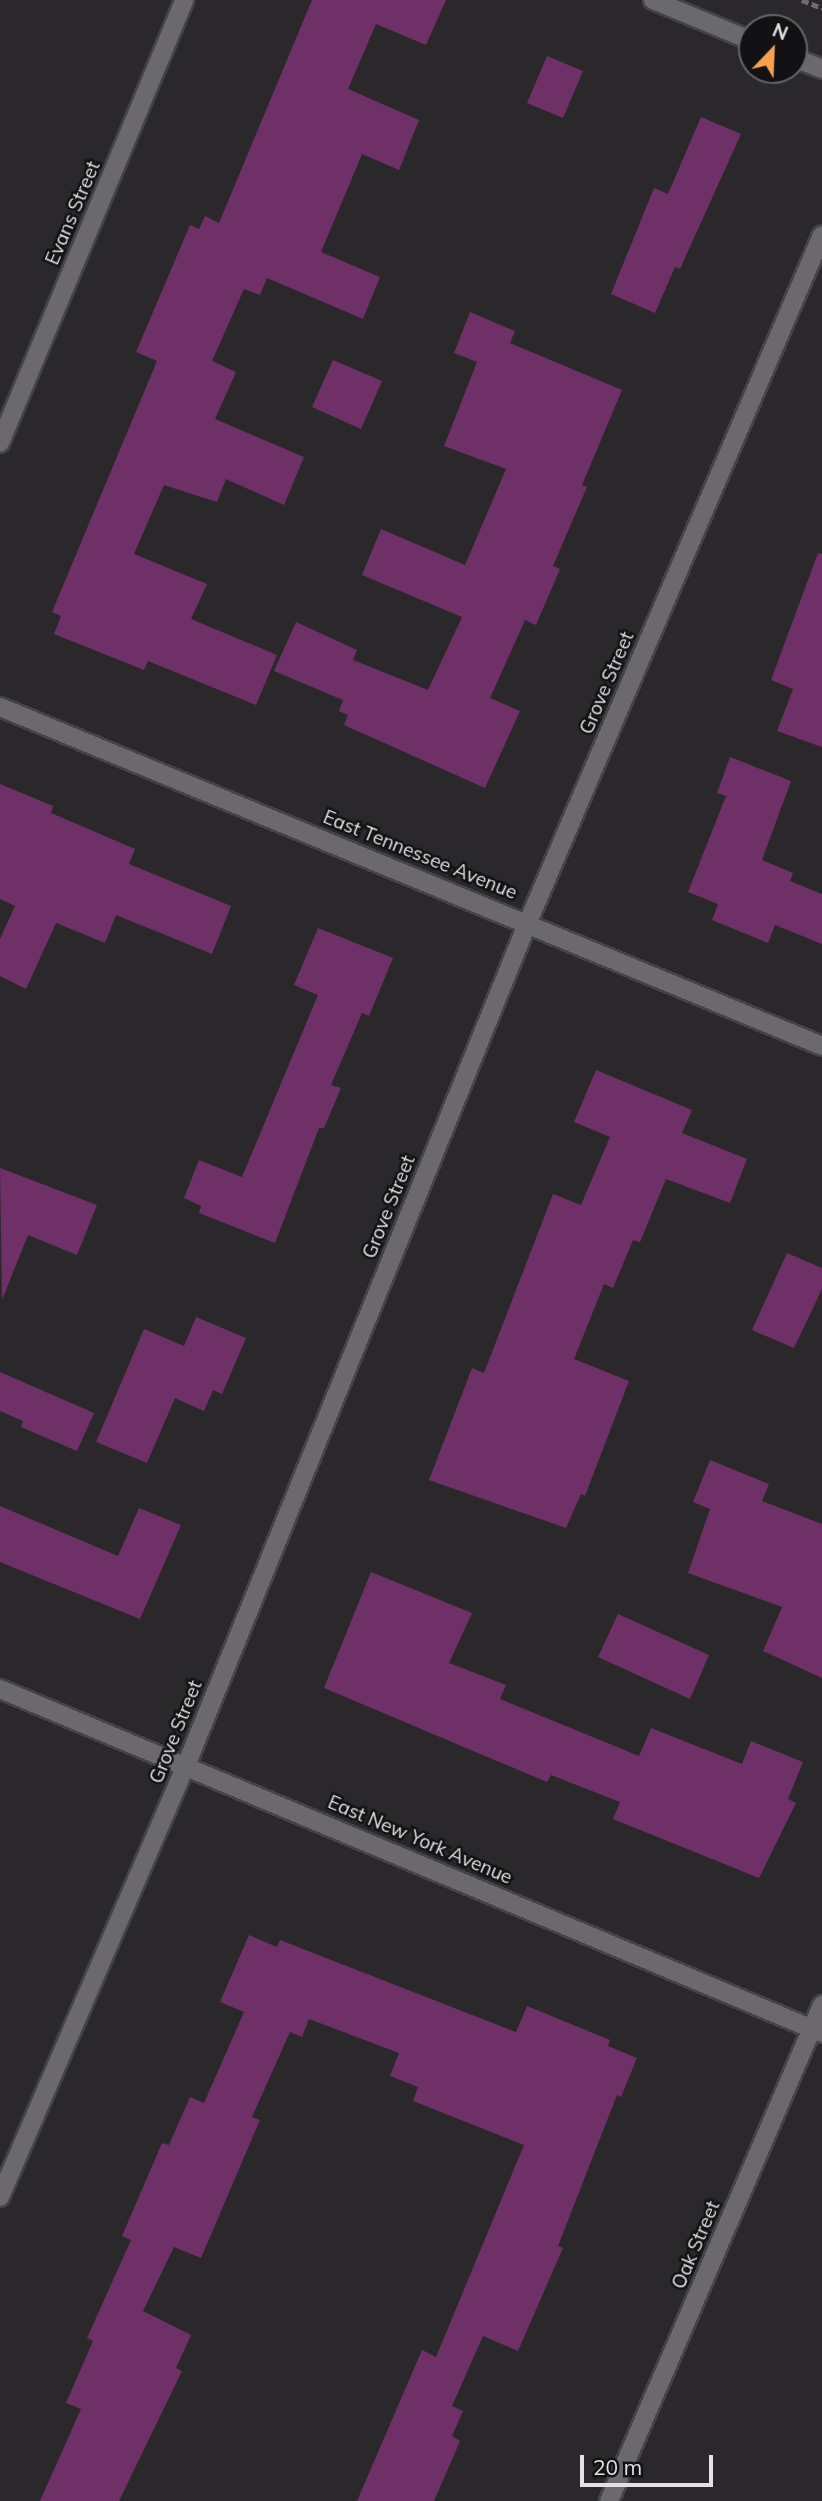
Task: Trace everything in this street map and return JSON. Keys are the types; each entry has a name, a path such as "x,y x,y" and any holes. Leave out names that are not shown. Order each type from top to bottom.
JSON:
{"street":[{"name":"Evans Street","path":"0,443 184,0"},
{"path":"653,0 738,35"},
{"name":"Grove Street","path":"0,2197 187,1763 528,922 822,235"},
{"name":"East Tennessee Avenue","path":"0,707 528,922 822,1046"},
{"name":"East New York Avenue","path":"0,1689 187,1763 817,2031"},
{"name":"Oak Street","path":"609,2501 817,2031 822,2006"}],"path":[{"path":"802,0 822,8"}],"building":[{"path":"312,0 446,0 426,45 376,24 348,89 419,120 399,170 362,154 321,252 380,277 363,319 267,278 260,295 244,289 212,361 236,372 215,419 304,457 284,505 226,479 217,502 164,485 134,554 207,584 191,619 277,655 256,705 148,661 144,670 54,634 61,616 52,612 157,361 136,352 190,225 199,229 205,216 219,223"},
{"path":"547,56 583,71 563,118 527,103"},
{"path":"701,117 741,134 680,269 675,267 655,313 611,294 654,188 668,194"},
{"path":"470,312 515,331 510,343 622,390 582,485 587,487 553,566 560,569 536,625 525,620 490,698 520,711 485,788 344,725 348,715 339,711 343,700 274,671 296,622 357,650 353,660 428,690 462,617 362,575 381,529 465,565 506,469 444,446 477,362 454,353"},
{"path":"333,360 382,381 361,429 312,407"},
{"path":"818,553 822,554 822,747 777,731 793,689 771,680"},
{"path":"730,757 791,781 762,860 793,873 790,881 822,894 822,944 775,925 768,943 712,920 718,904 688,892 726,796 717,793"},
{"path":"0,784 53,806 51,813 135,849 129,864 231,906 212,954 116,915 105,943 56,923 26,989 0,976 0,939 15,906 0,899"},
{"path":"318,928 393,958 369,1016 362,1013 331,1085 341,1088 324,1128 319,1128 275,1243 199,1213 201,1206 184,1198 199,1160 242,1177 318,995 294,985"},
{"path":"596,1070 692,1110 682,1133 747,1159 730,1203 666,1179 640,1242 633,1240 613,1288 604,1284 574,1359 629,1381 585,1496 581,1494 566,1528 429,1480 472,1368 484,1373 553,1194 581,1205 610,1137 574,1122"},
{"path":"0,1168 97,1205 77,1255 28,1235 2,1300"},
{"path":"787,1253 822,1268 822,1289 794,1348 752,1330"},
{"path":"196,1317 246,1338 222,1394 213,1390 204,1411 175,1398 147,1463 96,1442 144,1329 184,1346"},
{"path":"0,1372 94,1413 77,1451 21,1427 23,1421 0,1411"},
{"path":"710,1460 769,1484 762,1501 822,1524 822,1678 763,1651 782,1607 688,1573 710,1509 693,1502"},
{"path":"0,1506 118,1556 139,1508 181,1525 140,1619 0,1562"},
{"path":"371,1572 472,1613 449,1663 506,1685 500,1699 639,1756 651,1728 742,1764 751,1741 803,1762 788,1799 796,1803 759,1878 613,1819 620,1802 551,1775 547,1782 324,1688"},
{"path":"618,1614 709,1655 690,1699 598,1657"},
{"path":"249,1935 277,1947 280,1940 516,2032 527,2006 610,2040 608,2046 637,2058 621,2097 617,2095 558,2246 563,2248 518,2351 483,2336 452,2406 463,2411 452,2436 460,2441 434,2501 357,2501 422,2350 436,2357 524,2145 413,2101 418,2087 390,2076 399,2053 309,2019 302,2037 290,2032 252,2117 260,2120 201,2258 174,2247 143,2311 191,2335 176,2368 182,2371 119,2501 40,2501 81,2409 66,2403 93,2341 87,2338 131,2240 122,2236 162,2143 169,2145 190,2097 204,2103 244,2012 220,2002"}]}
